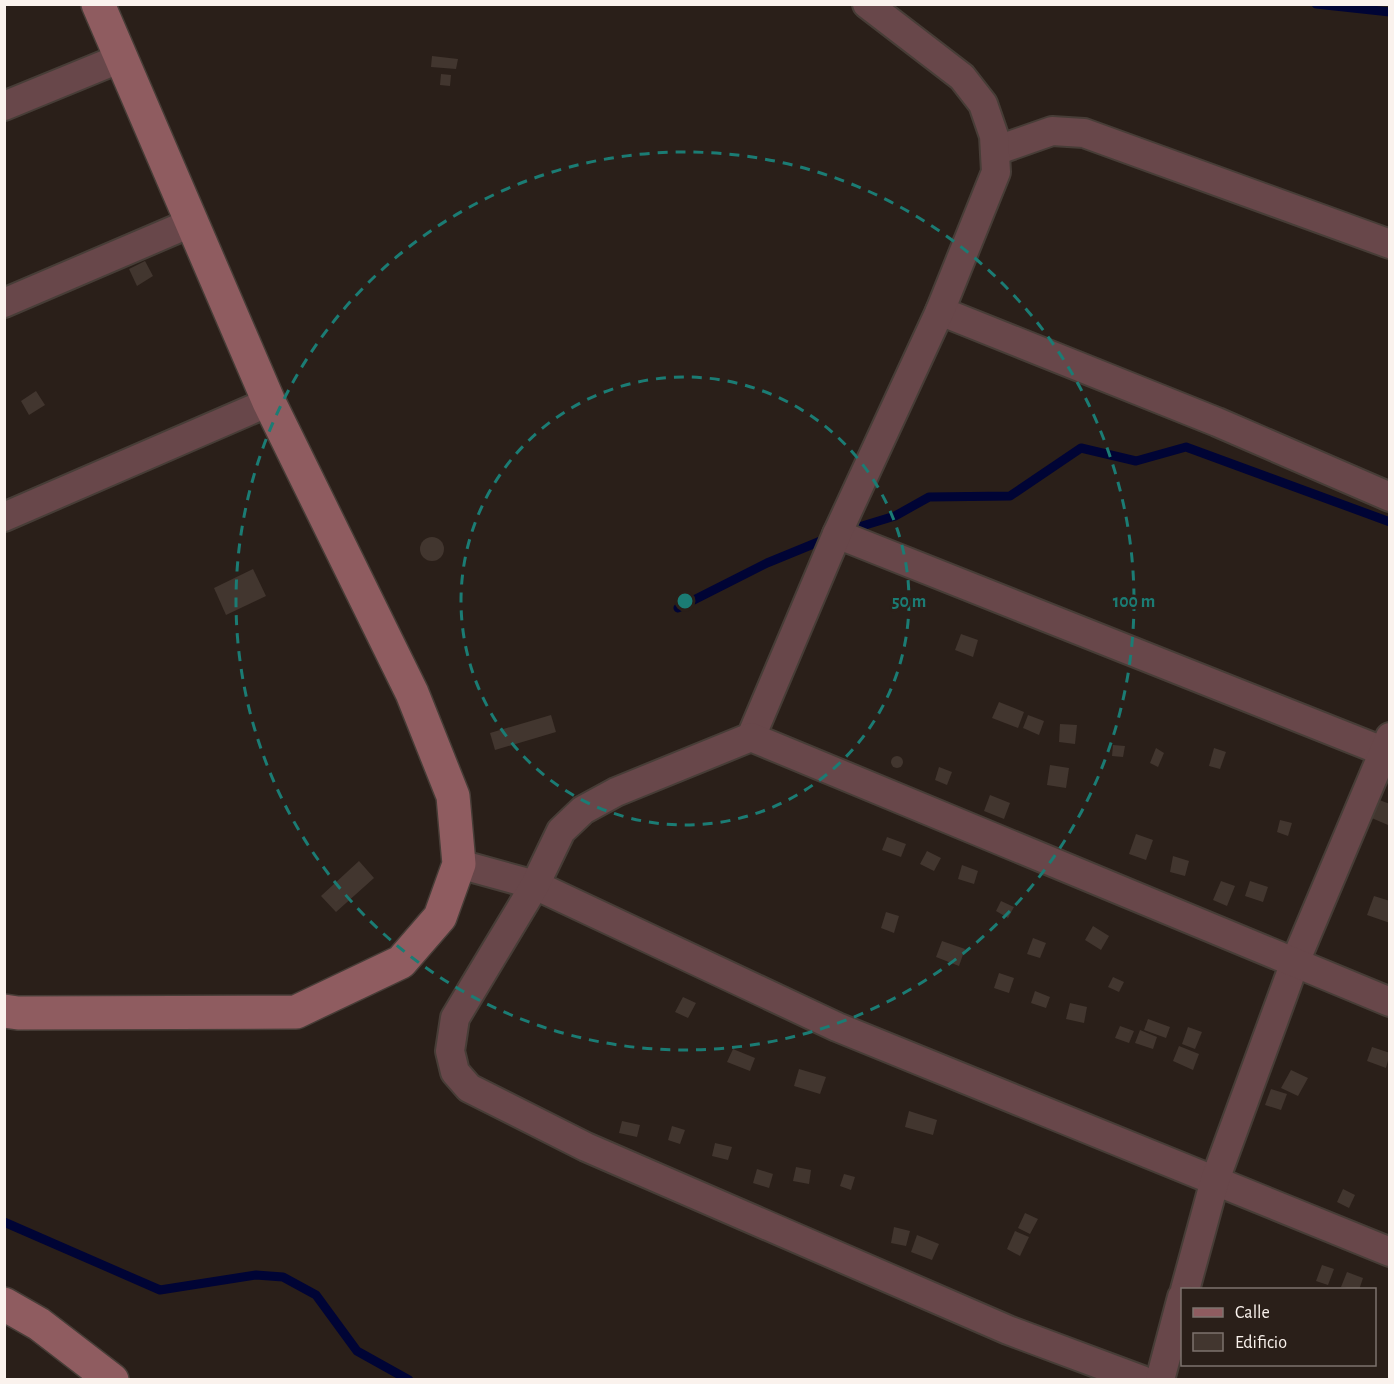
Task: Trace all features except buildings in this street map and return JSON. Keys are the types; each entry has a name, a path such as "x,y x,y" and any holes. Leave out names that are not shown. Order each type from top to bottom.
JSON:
{"main road":[{"path":"4,1011 18,1013 296,1012 401,962 440,917 459,864 453,796 412,693 269,402 98,4"},
{"path":"4,1304 39,1324 112,1380"}],"street":[{"path":"867,4 962,77 983,104 994,136 996,172 940,310 837,534 751,737 616,792 583,810 561,831 535,885 455,1018 450,1051 455,1072 469,1088 586,1147 987,1321 1142,1380"},
{"path":"4,106 121,58"},
{"path":"995,151 1052,130 1084,133 1389,244"},
{"path":"4,303 193,222"},
{"path":"940,310 1217,422 1389,497"},
{"path":"4,517 269,402"},
{"path":"837,534 1387,747 1295,962 1215,1180 1186,1288"},
{"path":"751,737 868,788 1389,1002"},
{"path":"459,864 535,885 837,1027 1389,1252"},
{"path":"1160,1380 1181,1301"}],"waterway":[{"path":"1316,4 1390,12"},
{"path":"849,530 895,516 929,497 1010,496 1081,448 1136,461 1186,447 1390,522"},
{"path":"678,608 767,563 828,538"},
{"path":"4,1222 160,1290 256,1275 283,1277 316,1295 357,1351 409,1380"}]}
